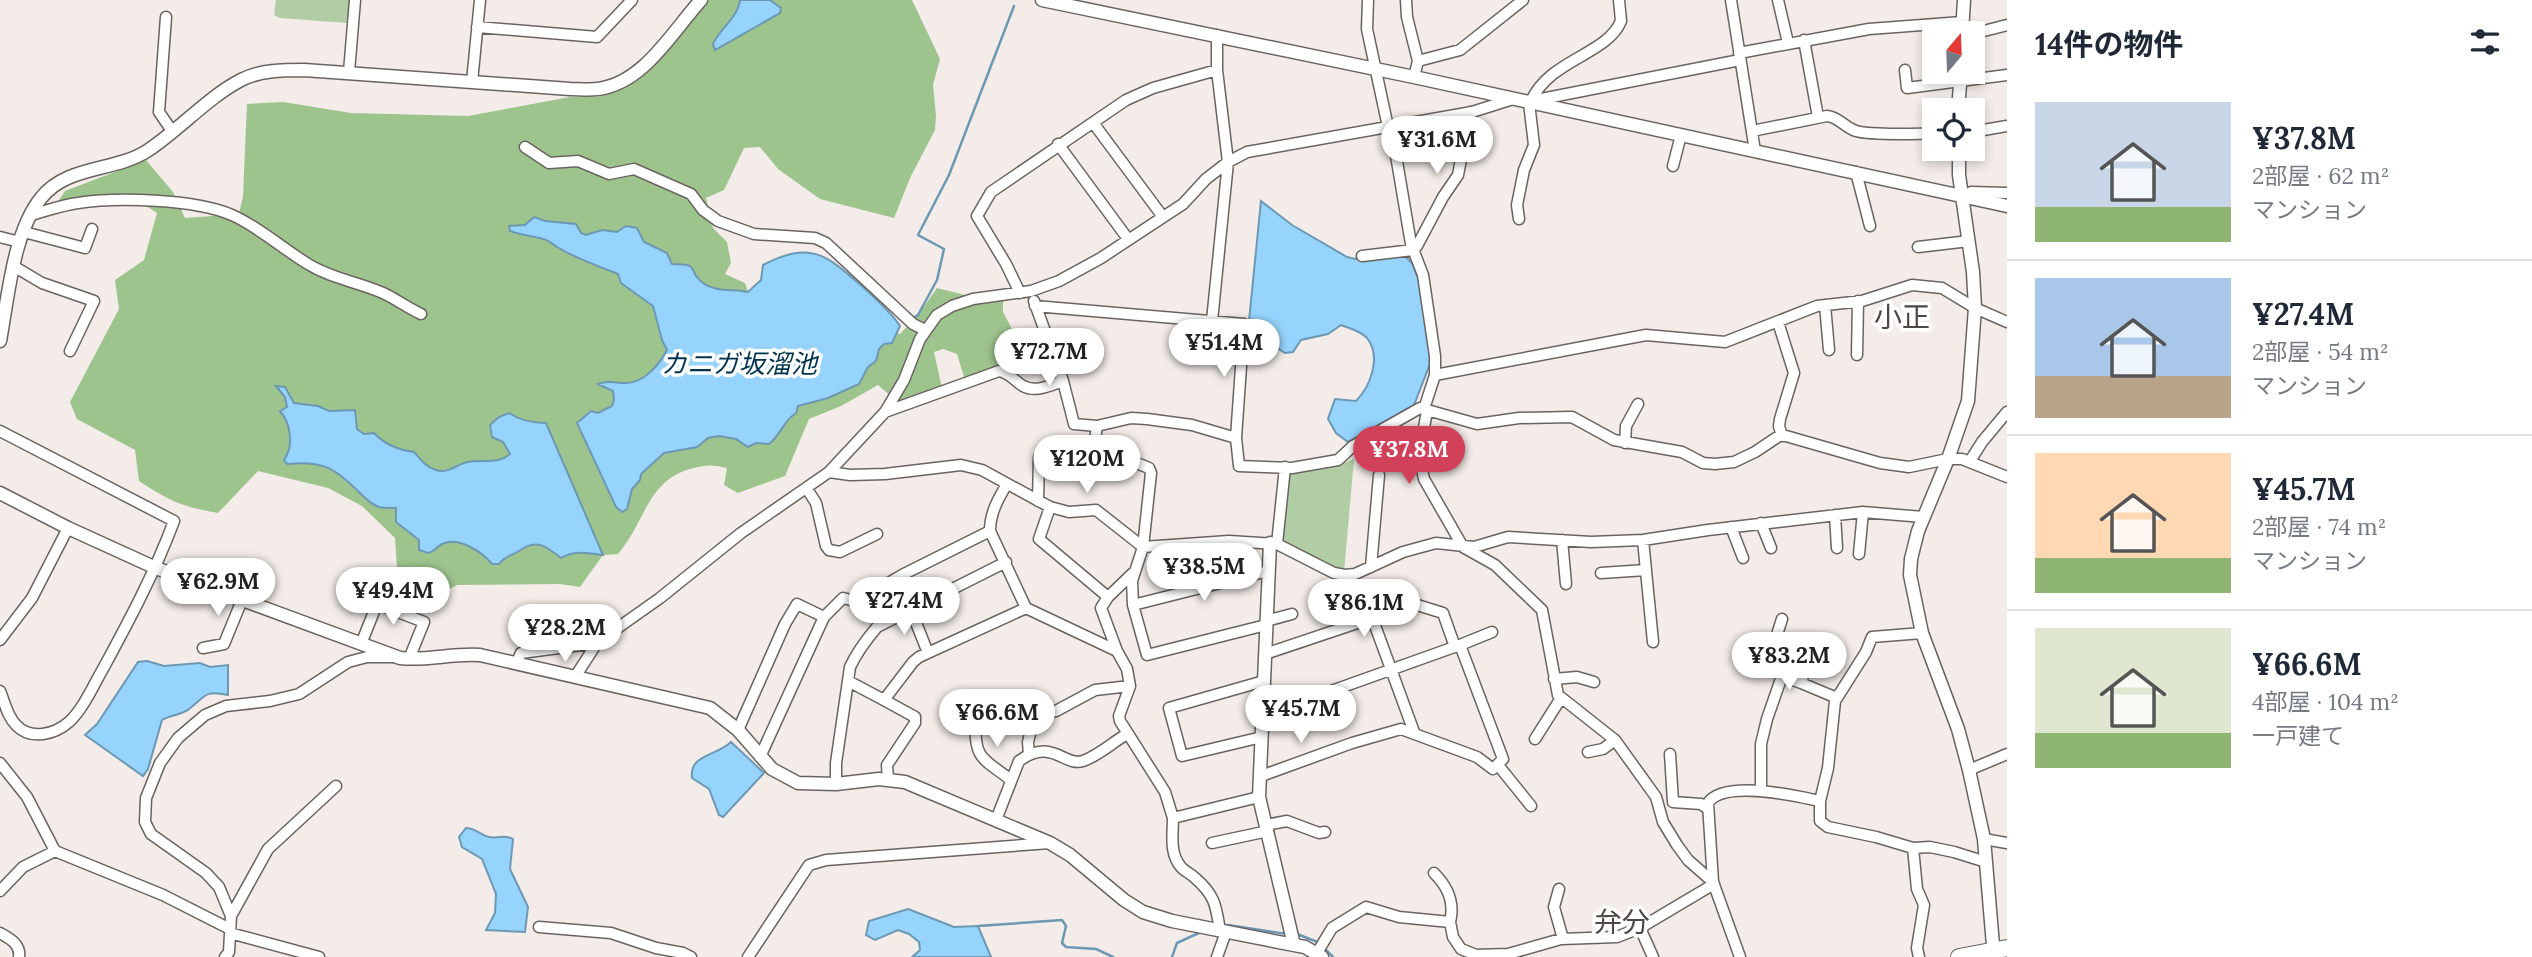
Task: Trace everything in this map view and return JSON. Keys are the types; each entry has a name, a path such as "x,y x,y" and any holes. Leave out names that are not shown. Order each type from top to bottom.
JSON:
{"main road":[{"path":"1959,957 1998,952"}],"street":[{"path":"349,72 355,0"},
{"path":"472,82 480,0"},
{"path":"0,341 22,237 31,215 48,190 66,178 120,163 146,152 242,79 273,71 304,69 599,89 623,82 642,69 700,0"},
{"path":"1041,0 1414,77 2007,206"},
{"path":"1368,0 1367,29 1413,250 1423,275 1435,356 1435,375 1425,410 1419,465 1428,488 1463,547 1496,565 1539,604 1545,618 1558,695 1615,740 1656,797 1663,822 1677,845 1713,883"},
{"path":"1406,0 1406,17 1418,61 1414,77"},
{"path":"1418,61 1460,50 1524,0"},
{"path":"1519,219 1517,205 1524,170 1534,145 1530,102 1535,92 1557,69 1611,36 1621,20 1619,0"},
{"path":"1731,0 1755,151"},
{"path":"1778,0 1788,43"},
{"path":"1962,21 1964,0"},
{"path":"477,27 597,37 625,2"},
{"path":"166,17 159,111 172,131"},
{"path":"1985,31 2007,25"},
{"path":"1530,102 1739,57 1788,43 1869,29 1922,28"},
{"path":"1212,321 1228,162 1217,70 1217,36"},
{"path":"1804,40 1818,117"},
{"path":"1217,70 1153,88 1126,100 991,192 976,216 1035,306 1063,382 1074,424 1097,426 1131,418 1147,419 1192,425 1236,438"},
{"path":"1905,71 1907,88 1926,84"},
{"path":"1985,76 2007,75"},
{"path":"575,677 597,643 660,598 741,533 830,472 886,412 904,380 925,330 937,315 952,306 990,296 1025,292 1059,281 1101,258 1183,204 1206,179 1247,152 1470,112 1513,99"},
{"path":"1362,256 1413,250 1417,246 1458,175 1470,112"},
{"path":"1752,131 1833,116 1860,132 1922,134"},
{"path":"1094,124 1163,217"},
{"path":"1985,130 2007,126"},
{"path":"1673,166 1681,135"},
{"path":"1058,144 1128,239"},
{"path":"524,147 549,163 578,160 609,174 634,169 691,194 703,210 719,221 754,233 815,238 827,243 913,324 925,330"},
{"path":"1960,161 1975,308 1968,401 1948,459 1923,517 1910,559 1910,575 1922,633 1958,729 1969,770 1984,839 1998,952"},
{"path":"1856,172 1870,226"},
{"path":"1962,197 1971,192 2007,193"},
{"path":"31,215 77,203 110,200 213,209 232,215 310,265 332,276 384,293 421,314"},
{"path":"0,237 22,237 85,248 92,229"},
{"path":"1918,247 1969,241"},
{"path":"15,267 42,283 94,301 70,351"},
{"path":"1435,375 1646,335 1724,342 1825,305 1858,301 1912,285 1942,288 1975,308 2007,322"},
{"path":"1857,355 1858,301"},
{"path":"1825,305 1829,350"},
{"path":"1035,306 1244,324 1236,438 1239,466 1285,467 1338,460 1353,446 1420,408 1478,424 1519,418 1572,417 1614,440 1682,452 1703,463 1734,461 1782,436 1880,463 1909,467 1948,459 1970,461 2007,477"},
{"path":"1778,322 1794,373 1780,419 1782,436"},
{"path":"886,412 999,371 1010,374 1024,386 1036,389 1063,382"},
{"path":"1625,443 1626,426 1638,404"},
{"path":"1970,461 2007,412"},
{"path":"1097,426 1093,454 1124,458 1149,468 1151,473 1143,547 1132,581 1133,605 1147,655 1292,614"},
{"path":"0,431 174,521 156,569 93,687 72,719 50,734 26,733 16,726 9,715 0,691"},
{"path":"1038,501 1039,457"},
{"path":"830,472 850,475 884,474 961,465 982,470 1050,507 1069,512 1096,510 1143,547 1229,541 1273,543 1334,573 1355,574 1403,552 1436,543 1474,547 1508,537 1591,542 1643,540 1863,512 1923,517"},
{"path":"1285,467 1268,571 1259,797 1293,937"},
{"path":"1370,567 1379,475"},
{"path":"1007,484 995,505 990,531 1026,608 1117,651"},
{"path":"807,489 816,503 829,550 840,552 877,534"},
{"path":"0,493 156,569 405,658"},
{"path":"1050,507 1039,539 1108,597"},
{"path":"1859,554 1863,512"},
{"path":"1835,514 1837,548"},
{"path":"1761,523 1771,548"},
{"path":"1731,527 1743,558"},
{"path":"0,640 32,598 68,528"},
{"path":"760,757 824,617 844,598 866,604 885,585 990,531"},
{"path":"1562,540 1566,584"},
{"path":"1643,540 1653,642"},
{"path":"836,784 836,763 850,667 856,654 877,627 1006,562"},
{"path":"1601,573 1646,570"},
{"path":"1135,571 1108,597 1101,608 1117,651 1127,669 1130,686 1119,716 1127,734 1165,792 1173,818 1171,841 1180,866 1210,891 1215,902 1223,932 1217,957"},
{"path":"1133,605 1268,571"},
{"path":"203,648 224,644 243,600"},
{"path":"361,644 377,604 424,622 405,658"},
{"path":"738,730 785,624 797,604 824,617"},
{"path":"1261,776 1401,729 1477,757 1493,769 1503,759 1443,613 1414,604 1373,620 1265,654"},
{"path":"884,699 912,662 1026,608"},
{"path":"911,610 928,653"},
{"path":"521,619 575,625 597,643"},
{"path":"1373,620 1414,732"},
{"path":"1761,789 1761,744 1782,676 1772,650 1782,620"},
{"path":"1264,715 1492,632"},
{"path":"1922,633 1872,637 1866,652 1837,698 1820,821 1824,825 1913,848 1930,847 1986,862"},
{"path":"517,662 521,653 597,643"},
{"path":"1801,682 1810,652"},
{"path":"231,916 219,887 206,873 150,834 145,821 146,798 160,763 178,738 205,715 226,706 270,701 299,694 348,662 367,657 418,660 461,654 517,662 710,708 738,730 772,769 798,783 836,784 888,779 920,787 1050,844 1070,855 1124,900 1143,912 1172,921 1223,932 1293,937 1320,952 1332,928 1366,906 1406,918 1450,922"},
{"path":"1782,676 1837,698"},
{"path":"1554,679 1577,677 1594,682"},
{"path":"848,681 915,717 915,723 887,765 888,779"},
{"path":"1262,737 1182,756 1169,708 1264,681"},
{"path":"1029,754 1028,742 1033,723 1042,713 1056,710 1095,691 1130,686"},
{"path":"1535,739 1561,698"},
{"path":"976,721 975,744 978,752 1011,780"},
{"path":"996,820 1018,761 1029,754 1046,750 1083,761 1127,734"},
{"path":"1588,752 1603,749 1615,740"},
{"path":"1670,754 1673,802 1701,804 1707,808"},
{"path":"1969,770 2007,754"},
{"path":"0,763 27,797 55,851 163,895 230,931 319,957"},
{"path":"1498,765 1531,806"},
{"path":"229,956 231,916 268,849 335,786"},
{"path":"1740,957 1713,883 1708,803 1713,797 1761,789 1821,801"},
{"path":"1173,818 1259,797"},
{"path":"1212,843 1287,821 1319,833 1325,832"},
{"path":"1984,839 2007,843"},
{"path":"748,957 809,865 826,860 1050,844"},
{"path":"1913,848 1917,889 1924,905 1917,948 1919,957"},
{"path":"0,891 23,867 55,851"},
{"path":"1434,873 1452,902 1450,922 1457,944 1473,956 1508,954 1563,939 1605,939 1640,928 1713,883"},
{"path":"1559,889 1554,907 1563,939"},
{"path":"539,927 611,933 691,957"},
{"path":"1640,928 1653,957"},
{"path":"0,933 16,944 19,957"}],"green space":[{"path":"276,0 350,0 348,20 346,23 280,18 274,15"},
{"path":"709,0 912,0 940,59 933,85 935,130 911,176 894,218 820,199 778,169 760,147 744,148 724,190 706,198 713,228 727,242 731,263 725,274 745,283 748,292 900,334 918,315 937,288 989,301 1003,299 1003,312 1028,359 1022,373 1000,368 965,380 957,354 943,349 934,352 942,388 899,403 878,385 841,406 809,419 785,476 738,493 724,485 727,468 705,466 676,475 655,493 618,554 603,555 580,587 560,584 457,585 432,598 398,583 395,538 362,506 328,488 258,471 218,513 195,508 168,498 139,481 135,450 77,419 70,402 119,309 115,280 144,260 157,213 131,196 55,206 65,191 146,160 173,192 185,218 239,214 243,196 247,104 283,102 351,113 468,116 570,97 599,97 622,89 641,77"},
{"path":"1354,459 1344,573 1280,540 1287,473 1333,467"}],"water":[{"path":"740,0 770,0 781,8 780,13 715,50 713,44 736,12"},
{"path":"1261,201 1292,225 1347,257 1355,259 1402,253 1412,263 1422,288 1431,361 1414,405 1348,442 1336,433 1328,419 1335,399 1356,401 1366,388 1374,354 1362,333 1341,325 1328,334 1301,340 1293,352 1285,353 1272,345 1249,321"},
{"name":"カニガ坂溜池","path":"534,217 545,221 576,224 581,233 586,235 602,230 617,232 626,226 637,228 644,242 667,253 672,264 688,265 703,283 718,289 748,292 761,280 763,265 794,253 818,255 828,259 863,287 888,310 900,326 892,343 884,344 879,349 876,361 868,367 859,384 828,398 798,406 796,413 769,444 756,443 748,447 736,439 719,436 708,438 697,447 664,453 641,474 640,480 632,489 627,509 622,512 616,507 577,423 591,411 598,413 612,406 613,391 598,384 639,380 655,367 667,350 653,306 621,283 618,274 571,254 547,240 510,231 509,226 525,225"},
{"path":"276,386 285,387 294,403 318,406 329,411 355,410 357,429 364,434 374,433 393,446 414,452 426,465 441,471 468,462 500,459 510,454 503,442 492,437 490,425 499,417 509,413 527,421 546,423 603,555 576,553 561,558 546,547 536,544 525,547 499,564 492,564 476,550 456,542 442,544 428,553 419,550 419,540 396,522 396,508 374,505 344,478 328,468 311,463 287,464 284,460 290,435 287,422 280,411 287,407 285,397"},
{"path":"147,661 164,666 200,663 210,667 228,665 228,695 210,694 186,711 162,720 148,769 143,776 85,735 97,724 138,662"},
{"path":"731,742 764,773 723,817 719,815 709,789 692,778 692,770 699,760"},
{"path":"466,828 489,837 513,839 510,869 528,907 525,932 486,930 495,913 496,894 482,859 462,847 459,837"},
{"path":"908,909 954,927 978,926 991,957 912,957 920,950 919,942 909,934 898,930 875,940 866,935 869,921"}],"waterway":[{"path":"913,318 918,315 937,280 944,249 918,235 949,175 1014,6"},
{"path":"978,926 1062,920 1066,926 1062,943 1066,947 1096,949 1113,957"},
{"path":"1228,925 1287,934"},
{"path":"1172,957 1177,943 1201,932"},
{"path":"1297,934 1320,943"},
{"path":"1324,948 1333,957"}],"district":[{"name":"小正","path":"1902,317"},
{"name":"弁分","path":"1622,922"}]}
